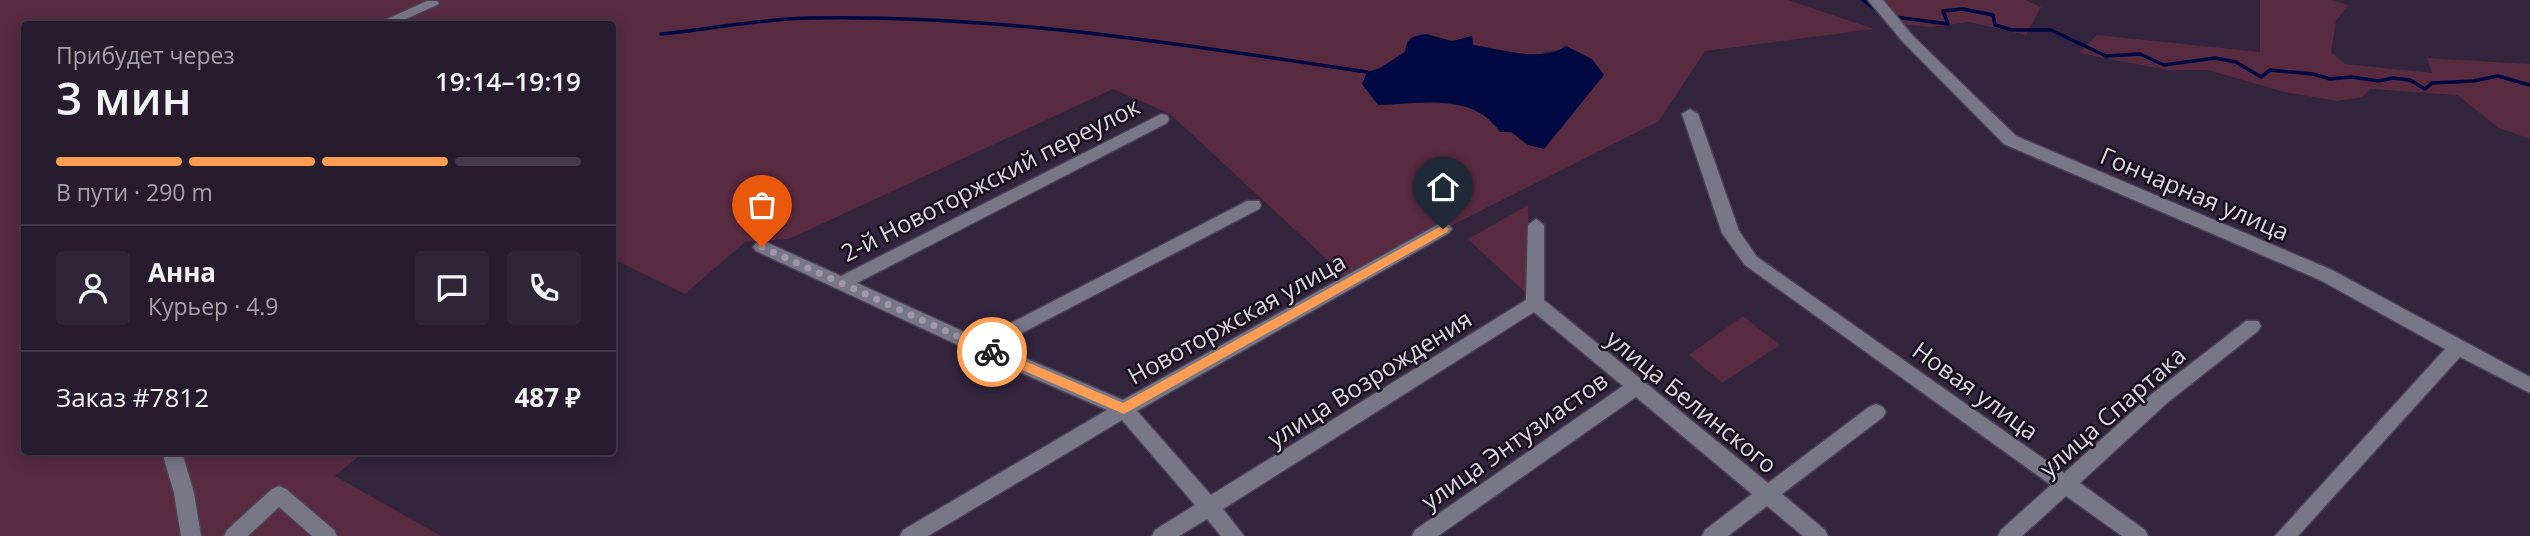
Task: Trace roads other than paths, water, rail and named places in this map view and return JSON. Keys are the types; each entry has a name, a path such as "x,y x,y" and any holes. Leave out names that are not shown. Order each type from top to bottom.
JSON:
{"street":[{"path":"390,21 432,4"},
{"name":"Гончарная улица","path":"1885,11 1994,127 2010,140 2326,275 2530,386"},
{"name":"Новая улица","path":"1690,114 1734,240 1751,261 2138,536"},
{"name":"2-й Новоторжский переулок","path":"842,283 1161,119"},
{"path":"980,347 1253,205"},
{"path":"1535,303 1536,225"},
{"name":"Новоторжская улица","path":"910,536 1124,409 1443,229"},
{"path":"762,247 980,347 1124,409 1234,536"},
{"name":"улица Белинского","path":"1535,303 1818,536"},
{"name":"улица Возрождения","path":"1162,536 1535,303"},
{"name":"улица Спартака","path":"2008,536 2160,398 2252,326"},
{"path":"2285,536 2459,346"},
{"name":"улица Энтузиастов","path":"1422,536 1636,387"},
{"path":"1712,536 1876,412"},
{"path":"173,455 184,493 191,536"},
{"path":"234,536 279,495 327,536"}],"waterway":[{"path":"1863,0 1884,15"},
{"path":"1895,17 1948,24 1943,11 1963,9 1993,15 1995,25 2012,30 2051,30 2106,56 2140,54 2164,65 2215,58 2236,62 2261,77 2270,70 2313,74 2330,79 2351,77 2379,81 2393,78 2410,80 2425,89 2432,83 2473,81 2498,76 2530,85"},
{"path":"661,34 809,18 949,21 1089,33 1367,72"}]}
